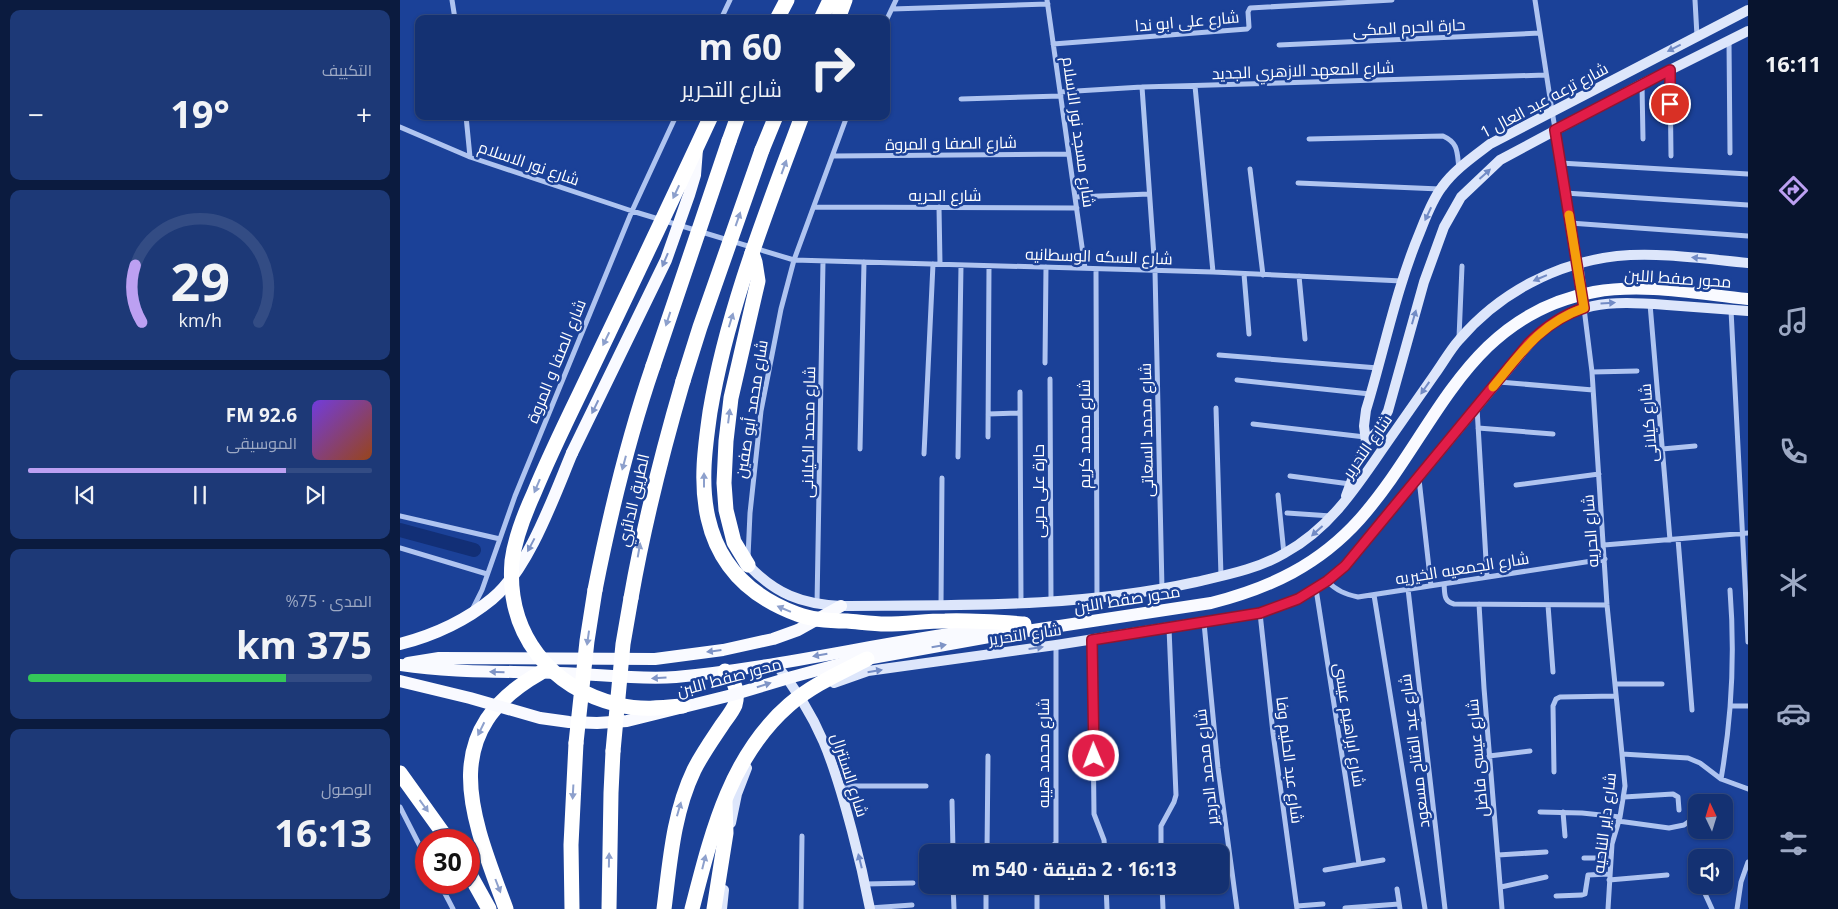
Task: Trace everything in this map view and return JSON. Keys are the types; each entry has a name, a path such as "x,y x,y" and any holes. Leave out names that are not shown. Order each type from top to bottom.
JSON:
{"highway":[{"path":"779,15 787,0"},
{"path":"823,15 830,0"},
{"path":"839,15 845,0"},
{"path":"683,706 652,709 620,706 590,696 557,676 537,655 526,636 513,595 512,562 517,536 544,469 709,120"},
{"name":"الطريق الدائري","path":"572,909 571,845 576,743 587,641 595,590 617,489 632,432 737,120"},
{"name":"الطريق الدائري","path":"610,909 610,802 613,751 622,654 640,544 652,489 700,327 774,120"},
{"path":"801,120 752,253 725,339 714,393 706,440 704,483 708,518 717,545 732,570 750,590 769,603 798,615 825,620 887,624 972,620 1024,624"},
{"path":"748,565 734,542 726,510 724,483 731,398 758,281 756,262 752,253"},
{"path":"692,909 708,846 735,774 745,757 768,726 789,705 813,687 868,659"},
{"path":"664,909 674,830 685,789 704,751 733,709 737,699 736,688 725,670"},
{"path":"506,909 487,858 474,814 470,792 472,752 482,725 491,712 512,690 540,673"},
{"path":"400,773 440,829"},
{"path":"714,909 726,834 725,802"},
{"path":"480,893 489,909"}],"main road":[{"path":"400,644 444,630 466,618 494,598 518,569 536,536 572,453 666,260 691,189 696,167 697,147"},
{"name":"محور صفط اللبن","path":"400,665 452,671 642,678 675,677 1210,596 1243,587 1274,575 1304,558 1331,537 1355,514 1450,377 1472,350 1497,327 1534,304 1557,294 1590,284 1625,280 1748,290"},
{"name":"محور صفط اللبن","path":"400,682 470,698 540,718 597,723 627,720 732,696 820,669 868,659 1211,603 1245,594 1277,581 1308,564 1335,544 1360,519 1381,492 1456,383 1477,356 1502,334 1530,315 1561,301 1594,292 1627,289 1748,299"},
{"path":"400,665 419,660 439,658 655,659 724,650 773,639 798,630 841,606"}],"street":[{"path":"452,0 454,15"},
{"path":"724,15 730,0"},
{"path":"889,15 896,0"},
{"name":"شارع على ابو ندا","path":"1054,44 1247,29 1249,27 1248,12 1250,8 1392,0"},
{"path":"1535,0 1584,308"},
{"path":"1694,0 1697,36"},
{"path":"892,9 1047,2"},
{"name":"شارع مسجد نور الاسلام","path":"1047,2 1085,268"},
{"name":"شارع ترعه عبد العال 1","path":"1344,504 1366,440 1364,426 1366,410 1402,280 1428,213 1441,188 1458,169 1490,144 1748,10"},
{"name":"شارع ترعه عبد العال 1","path":"1366,440 1377,432 1388,411 1424,282 1444,227 1461,197 1500,160 1642,84 1748,31"},
{"name":"حارة الحرم المكى","path":"1280,45 1540,33"},
{"path":"1729,41 1730,153"},
{"path":"1670,70 1671,156"},
{"name":"شارع المعهد الازهري الجديد","path":"961,99 1061,94 1142,87 1546,75"},
{"path":"1642,84 1643,139"},
{"path":"1195,86 1213,272"},
{"name":"شارع محمد السعاتى","path":"1142,87 1155,271 1162,589"},
{"path":"466,120 470,157"},
{"name":"شارع الصفا و المروة","path":"466,618 475,605 534,449 632,211 674,120"},
{"name":"شارع محمد أبو صفين","path":"748,565 750,513 761,411 781,310 794,260 846,120"},
{"name":"شارع نور الاسلام","path":"400,127 470,157 632,211 794,260"},
{"path":"1308,139 1443,136 1452,140 1457,149 1458,169"},
{"name":"شارع الصفا و المروة","path":"833,156 1069,154"},
{"path":"1560,163 1748,174"},
{"path":"1250,169 1263,275"},
{"path":"1298,183 1441,188"},
{"path":"1565,193 1748,205"},
{"path":"1075,197 1149,194"},
{"name":"شارع الحريه","path":"814,207 1077,208"},
{"path":"939,207 940,264"},
{"path":"1570,223 1748,236"},
{"name":"شارع التحرير","path":"748,565 762,579 796,599 817,604 841,606 1021,604 1097,599 1162,589 1254,567 1284,554 1310,537 1334,516 1459,339 1498,302 1536,279 1578,264 1618,256 1662,255 1748,263"},
{"name":"شارع السكه الوسطانيه","path":"794,260 1213,272 1402,280"},
{"name":"شارع محمد الكيلانى","path":"817,604 824,261"},
{"path":"860,449 864,262"},
{"path":"924,454 933,264"},
{"path":"958,457 961,265"},
{"path":"988,437 990,266"},
{"path":"1459,339 1462,266"},
{"path":"1045,363 1046,267"},
{"name":"شارع محمد كريم","path":"1096,269 1097,599"},
{"path":"1244,274 1249,334"},
{"path":"1299,276 1305,339"},
{"name":"شارع التحرير","path":"722,909 732,817 737,794 745,772 769,732 803,700 844,678 868,671 1204,623 1260,613 1298,599 1327,581 1361,549 1538,334 1560,318 1584,308 1611,303 1748,311"},
{"name":"شارع كيلانى","path":"1650,304 1670,540"},
{"name":"شارع الحريه","path":"1584,308 1592,372 1607,605 1622,754"},
{"path":"1731,310 1745,534 1748,642"},
{"path":"1219,356 1379,368"},
{"path":"1592,372 1637,371"},
{"name":"حارة على حربى","path":"1050,379 1051,603"},
{"path":"1237,380 1370,394"},
{"path":"1498,382 1593,390"},
{"path":"1020,392 1021,604"},
{"path":"1477,407 1487,577"},
{"path":"1216,408 1221,576"},
{"path":"988,414 1020,413"},
{"path":"1253,424 1366,440"},
{"path":"1478,428 1553,434"},
{"path":"1662,449 1695,446"},
{"path":"1516,485 1599,474"},
{"path":"1290,476 1350,484"},
{"path":"941,605 942,478"},
{"path":"1418,478 1431,586"},
{"path":"1278,495 1284,554"},
{"path":"1287,513 1334,516"},
{"path":"400,516 500,539"},
{"path":"1604,545 1745,534"},
{"path":"1678,539 1692,710"},
{"path":"400,548 487,574"},
{"name":"شارع الجمعيه الخيريه","path":"1327,581 1337,590 1358,597 1605,558"},
{"path":"1444,584 1446,598 1450,603 1607,605"},
{"name":"شارع ابراهيم عيسى","path":"1316,589 1359,864"},
{"name":"شارع عبد الفتاح مسعود","path":"1408,589 1445,909"},
{"path":"1721,780 1731,706 1733,653 1730,590"},
{"path":"1374,595 1425,909"},
{"name":"شارع عيسى فاضل","path":"1479,604 1502,909"},
{"path":"1548,605 1554,672"},
{"name":"شارع عبد الحليم وفا","path":"1260,613 1273,733 1297,908"},
{"name":"شارع محمد الدردير","path":"1204,623 1218,768 1237,909"},
{"path":"1161,844 1161,826 1174,802 1176,794 1169,628"},
{"path":"1092,640 1094,814 1104,844"},
{"name":"شارع محمد هيبه","path":"1055,844 1056,645"},
{"name":"شارع السنترال","path":"775,662 803,700 827,748 840,786 866,884 870,909"},
{"path":"1615,684 1662,684"},
{"path":"1554,772 1553,706 1556,699 1560,697 1616,696"},
{"path":"1731,706 1748,706"},
{"path":"1489,756 1530,751"},
{"name":"شارع داير الناحيه","path":"1608,909 1612,844 1624,797 1622,754 1688,758 1700,763 1721,780 1748,789"},
{"path":"987,844 988,756"},
{"path":"840,786 926,786"},
{"path":"1624,797 1673,794 1678,798 1679,810"},
{"path":"952,801 953,844"},
{"path":"400,807 415,836"},
{"path":"1540,812 1563,812 1669,828 1684,825 1688,822"},
{"path":"1563,812 1565,836"},
{"path":"801,909 802,836"},
{"path":"1498,855 1546,852"},
{"path":"1584,858 1610,858"},
{"path":"1325,870 1383,860"},
{"path":"1737,909 1740,882 1748,862"},
{"path":"1556,896 1584,894 1588,875 1609,877 1667,875"},
{"path":"1501,887 1546,877"},
{"path":"1740,882 1748,884"},
{"path":"866,884 913,883"},
{"path":"1345,908 1399,906 1397,889"},
{"path":"445,894 452,909"},
{"path":"953,894 954,909"},
{"path":"986,894 986,909"},
{"path":"1037,894 1037,909"},
{"path":"1106,894 1107,909"},
{"path":"1162,894 1163,909"},
{"path":"1705,894 1712,909"},
{"path":"1297,908 1323,904"},
{"path":"870,909 912,905"}],"waterway":[{"path":"400,530 474,550"}],"slow traffic":[{"path":"1493,387 1528,344 1548,325 1572,312 1584,308 1569,215"}],"route":[{"path":"1094,756 1092,640 1260,613 1298,599 1316,589 1345,566 1361,549 1528,344 1548,325 1572,312 1584,308 1555,130 1670,70 1670,104"}]}
